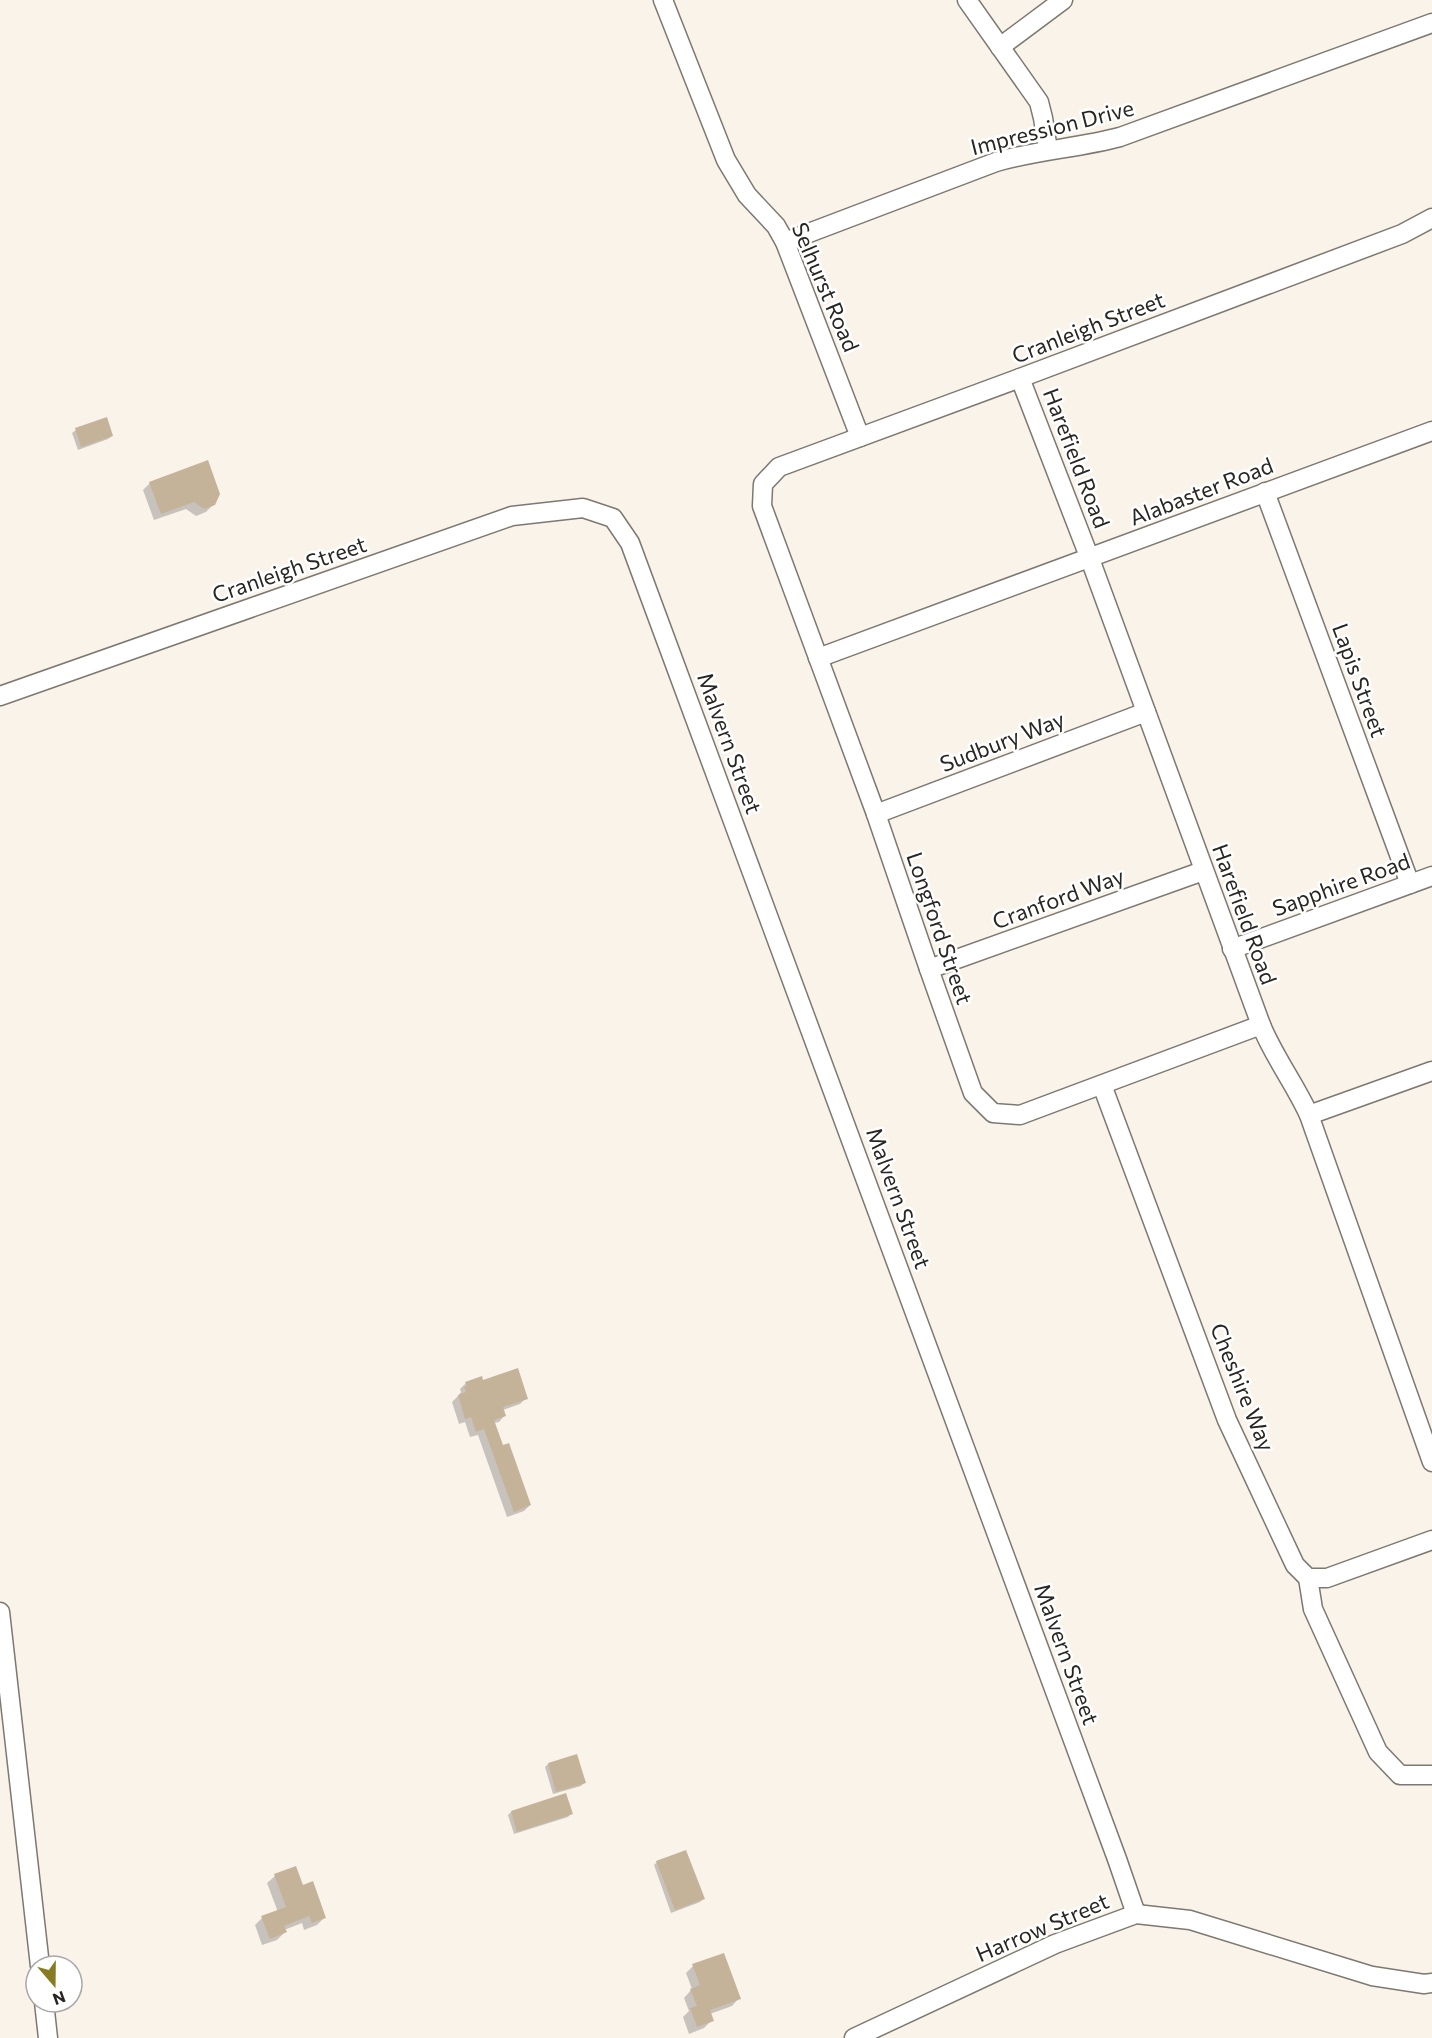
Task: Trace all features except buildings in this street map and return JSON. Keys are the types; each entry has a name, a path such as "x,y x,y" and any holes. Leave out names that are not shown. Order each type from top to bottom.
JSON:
{"street":[{"name":"Selhurst Road","path":"663,0 726,160 747,195 776,226 785,242 860,437"},
{"path":"967,0 1039,102 1048,150"},
{"path":"1000,47 1063,0"},
{"name":"Impression Drive","path":"785,242 996,162 1023,154 1086,146 1120,137 1432,23"},
{"name":"Cranleigh Street","path":"763,484 779,467 1402,234 1432,218"},
{"name":"Harefield Road","path":"1020,378 1090,559 1261,1025 1270,1046 1300,1095 1309,1115 1432,1462"},
{"name":"Alabaster Road","path":"818,658 1432,431"},
{"name":"Longford Street","path":"763,484 762,506 876,814 973,1093 993,1113 1020,1115 1261,1025"},
{"name":"Lapis Street","path":"1265,492 1410,884"},
{"name":"Cranleigh Street","path":"0,696 512,516 583,508 598,513"},
{"name":"Malvern Street","path":"598,513 613,518 630,543 1136,1914"},
{"name":"Sudbury Way","path":"876,814 1146,712"},
{"name":"Cranford Way","path":"929,969 1203,871"},
{"name":"Sapphire Road","path":"1232,949 1432,876"},
{"path":"1309,1115 1432,1071"},
{"name":"Cheshire Way","path":"1102,1084 1227,1420 1295,1565 1308,1578"},
{"path":"1432,1540 1327,1578 1308,1578 1313,1609 1378,1752 1400,1774 1432,1775"},
{"path":"0,1612 39,1954"},
{"name":"Harrow Street","path":"854,2038 1055,1944 1136,1914 1190,1920 1372,1976 1424,1984 1432,1983"},
{"path":"45,2014 48,2038"}]}
